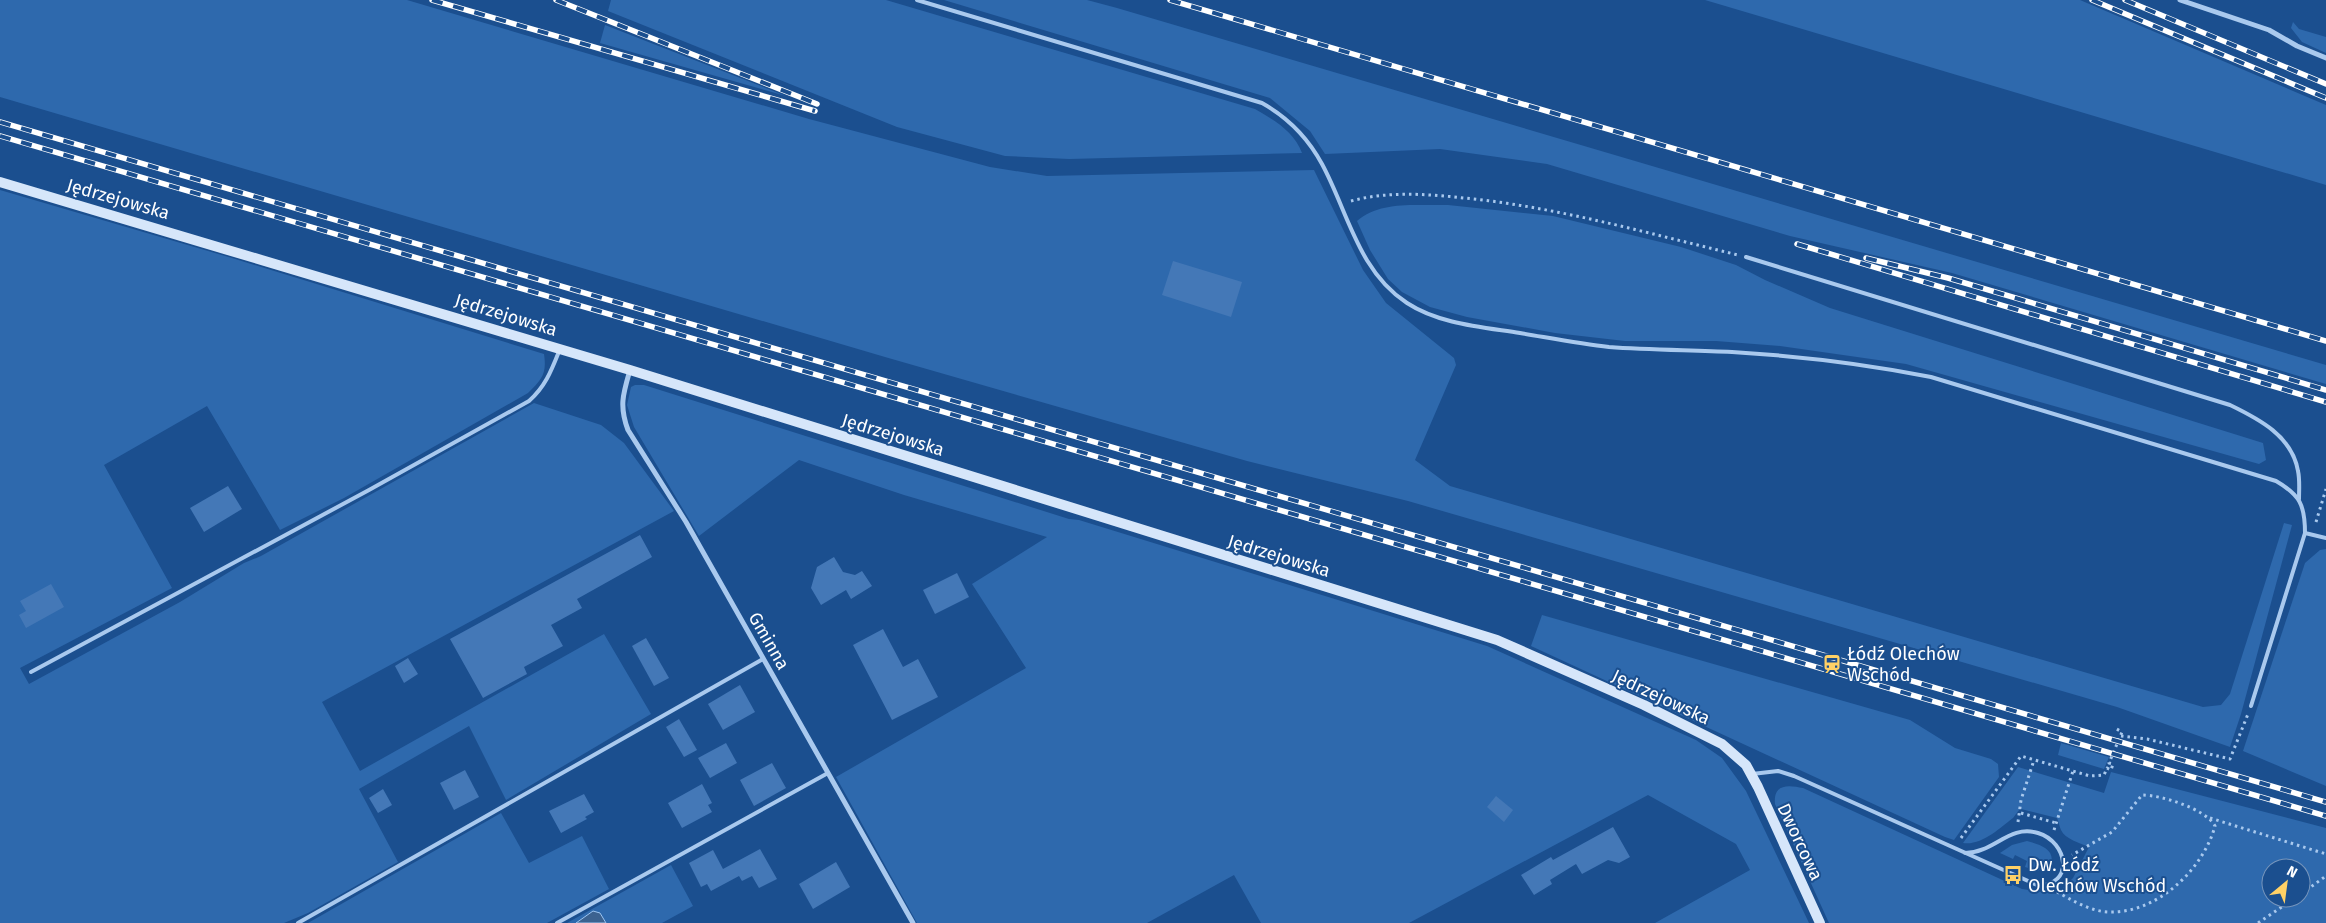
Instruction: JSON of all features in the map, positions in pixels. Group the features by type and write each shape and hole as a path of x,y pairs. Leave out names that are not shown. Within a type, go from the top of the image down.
{"street":[{"path":"2180,0 2269,30 2297,46 2326,58"},
{"name":"Jędrzejowska","path":"0,182 630,370 1497,640 1644,705 1713,739 1739,757 1751,774"},
{"name":"Gminna","path":"630,370 621,403 622,415 628,430 686,522 912,923"},
{"name":"Dworcowa","path":"1751,774 1820,923"}],"lane":[{"path":"917,0 1262,103 1280,113 1296,128 1321,162 1364,256 1378,277 1407,303 1431,316 1609,347 1735,352 1884,368 1931,377 2262,475 2290,489 2299,499"},
{"path":"1746,257 2230,405 2262,421 2279,435 2293,454 2298,471 2299,499 2305,519 2305,533 2251,706"},
{"path":"32,672 529,401 540,392 560,349"},
{"path":"2305,533 2326,538"},
{"path":"298,923 764,659"},
{"path":"1751,774 1778,771 1794,776 2028,882 2044,886 2051,884 2059,877 2063,860 2060,850 2052,839 2037,832 2026,831 2008,836 1983,851 1965,853"},
{"path":"557,923 828,774"}],"path":[{"path":"1340,205 1353,200 1417,193 1496,201 1559,212 1746,257"},
{"path":"2313,535 2326,489"},
{"path":"2121,736 2147,739 2230,759 2251,706"},
{"path":"1953,849 2021,756 2090,776 2104,775 2107,768 2111,770 2113,764 2109,763 2122,732 2115,728"},
{"path":"2034,760 2022,800 2021,813 2056,823 2073,771"},
{"path":"2063,860 2112,832 2142,795 2155,795 2210,818 2326,854"},
{"path":"2044,886 2080,903 2109,912 2132,909 2162,898 2184,879 2211,840 2215,826 2210,818"},
{"path":"2311,887 2326,876"},
{"path":"2258,923 2280,908"}],"shaded area":[{"path":"0,0 407,0 809,119 990,167 1047,176 1314,170 1363,270 1386,303 1454,358 1456,365 1415,460 1450,486 2203,707 2221,705 2230,694 2284,523 2292,525 2241,714 2230,747 2117,707 1408,501 1247,461 885,357 0,97"},
{"path":"611,0 886,0 1255,109 1289,132 1302,153 1069,159 1005,156 897,127 608,11"},
{"path":"944,0 1087,0 1117,8 2326,365 2326,384 1952,273 1790,236 1547,164 1440,149 1325,154 1310,131 1270,98"},
{"path":"1705,0 2080,0 2326,105 2326,185"},
{"path":"2293,22 2299,29 2326,37 2326,53 2302,42 2291,28"},
{"path":"605,25 786,96 600,43"},
{"path":"0,190 232,258 544,354 545,361 542,376 528,393 344,498 280,530 207,406 104,465 172,588 20,668 29,684 180,602 244,563 261,556 534,403 601,425 624,443 674,511 322,702 360,771 604,634 651,714 506,800 469,726 359,789 398,862 308,913 284,923 0,923"},
{"path":"1448,205 1553,216 1681,247 1736,265 1765,280 1830,308 2263,443 2266,460 2259,464 1906,364 1780,346 1716,341 1625,341 1555,333 1467,317 1430,307 1402,292 1388,279 1370,250 1357,221 1367,214 1388,207"},
{"path":"644,385 1069,519 1079,520 1487,646 1696,740 1722,758 1746,791 1809,923 1655,923 1750,870 1736,844 1648,795 1409,923 1261,923 1234,875 1147,923 917,923 836,777 1026,668 972,584 1047,537 904,495 799,460 699,536 634,427 627,405 631,387"},
{"path":"2326,549 2326,786 2243,751 2305,563 2320,550"},
{"path":"1542,615 1910,720 1955,748 1991,759 1998,764 1999,777 1954,840 1945,837 1531,646"},
{"path":"2061,743 2109,757 2104,769 2058,755"},
{"path":"2018,767 2104,793 2111,772 2326,828 2326,923 1829,923 1775,804 1775,797 1779,789 1783,787 1803,788 2022,889 2057,894 2073,878 2089,847 2066,836 2061,830 2057,818 2021,809 2013,818 1990,835 1977,842 1963,843"},
{"path":"501,813 529,863 582,836 609,889 547,923 308,923"},
{"path":"2027,841 2038,844 2050,852 2052,861 2050,867 2046,864 2038,871 2025,867 2027,861 2015,855 2013,859 2000,853 2012,845"},
{"path":"671,865 693,906 662,923 606,923 594,911 576,923 567,923"},
{"path":"593,911 600,913 606,923 576,923"}],"building":[{"path":"1173,261 1242,282 1231,317 1162,295"},
{"path":"228,486 242,509 204,532 190,508"},
{"path":"640,535 652,557 577,599 582,608 551,625 563,646 524,667 527,674 483,698 450,639"},
{"path":"834,557 843,572 855,575 862,571 872,586 851,599 846,590 821,605 811,588 817,567"},
{"path":"957,573 969,597 935,614 923,590"},
{"path":"51,584 64,607 26,628 19,615 26,611 20,601"},
{"path":"883,629 903,667 918,659 938,697 892,720 853,645"},
{"path":"646,638 669,678 654,686 632,646"},
{"path":"408,658 418,674 404,683 395,666"},
{"path":"740,685 755,712 723,730 708,704"},
{"path":"679,719 697,750 684,757 666,727"},
{"path":"726,743 737,763 710,778 698,758"},
{"path":"772,763 786,788 754,806 740,780"},
{"path":"465,770 479,797 454,810 440,783"},
{"path":"702,784 712,803 708,805 712,812 682,828 668,803"},
{"path":"383,789 392,805 378,813 369,798"},
{"path":"584,794 594,812 585,817 587,819 561,833 549,811"},
{"path":"1496,796 1513,810 1504,822 1487,807"},
{"path":"1613,827 1630,857 1619,863 1608,860 1582,874 1576,864 1550,880 1552,884 1534,895 1521,875 1551,857 1553,860"},
{"path":"760,849 777,879 759,888 752,876 742,881 739,876 711,891 707,884 701,887 689,863 713,850 723,869"},
{"path":"836,862 850,887 813,909 799,884"}],"railway":[{"path":"432,0 815,111"},
{"path":"556,0 817,104"},
{"path":"1170,0 2326,341"},
{"path":"2092,0 2326,98"},
{"path":"2125,0 2326,84"},
{"path":"0,122 2326,802"},
{"path":"0,136 2326,816"},
{"path":"1797,244 2326,402"},
{"path":"1866,258 1948,278 2326,390"}],"place":[{"name":"Łódź Olechów Wschód","path":"1832,664"},
{"name":"Dw. Łódź Olechów Wschód","path":"2013,875"}]}
